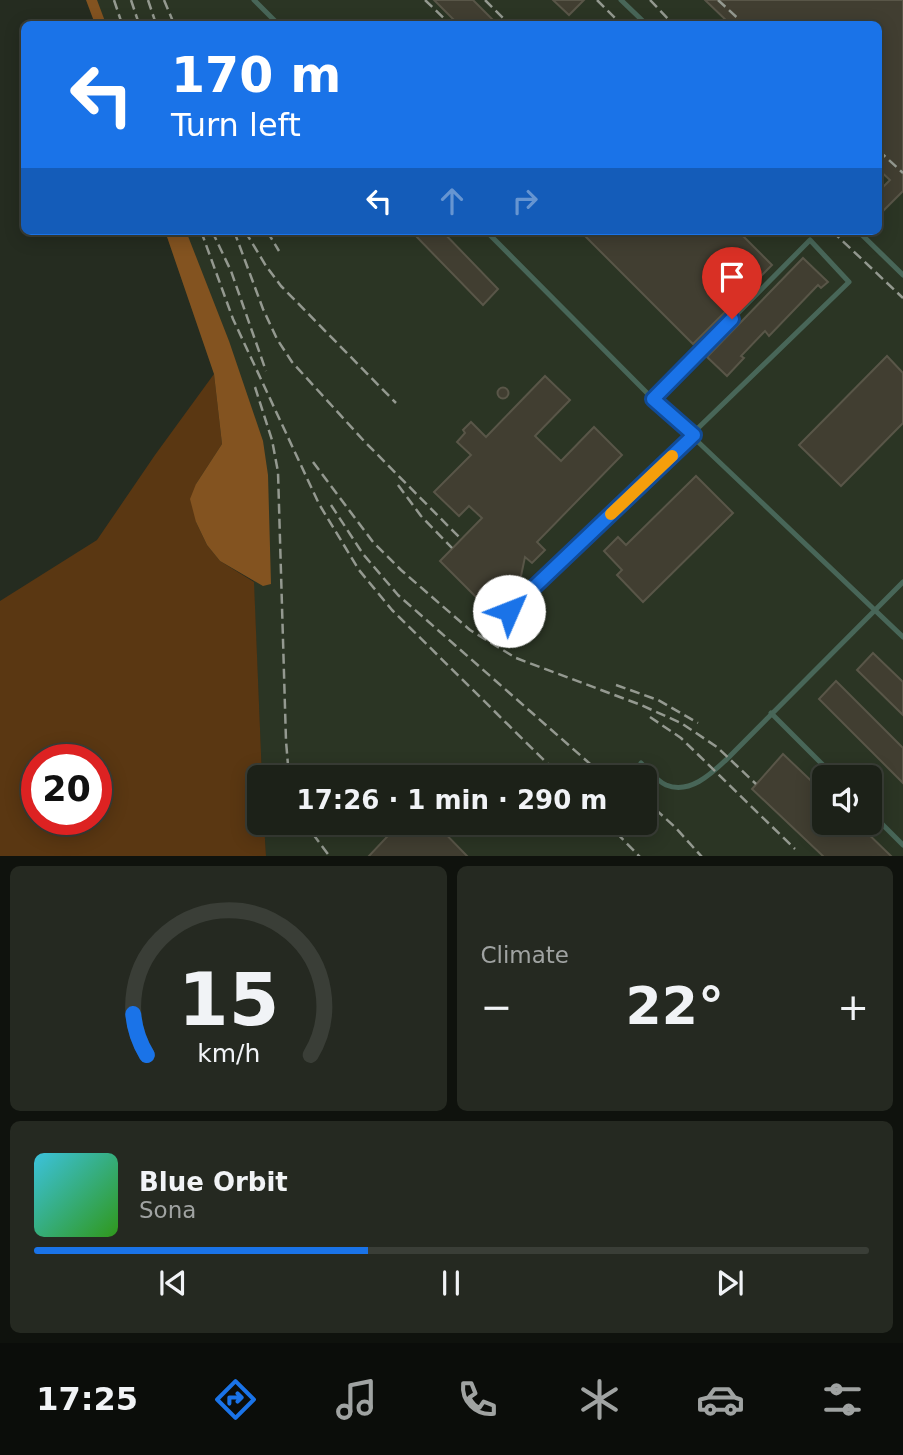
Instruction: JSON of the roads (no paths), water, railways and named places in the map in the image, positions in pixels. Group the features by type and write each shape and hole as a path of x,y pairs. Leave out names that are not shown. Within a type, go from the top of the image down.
{"lane":[{"path":"254,0 275,21"},
{"path":"621,0 643,21"},
{"path":"490,235 653,399 694,435 903,637"},
{"path":"862,235 903,275"},
{"path":"509,611 694,435 849,282 810,240 653,399"},
{"path":"641,763 666,785 682,787 696,783 729,757 903,582"},
{"path":"771,713 823,765"},
{"path":"882,824 903,845"}],"railway":[{"path":"114,0 121,21"},
{"path":"131,0 138,21"},
{"path":"148,0 155,21"},
{"path":"164,0 173,21"},
{"path":"425,0 447,21"},
{"path":"485,0 506,21"},
{"path":"597,0 618,21"},
{"path":"650,0 670,21"},
{"path":"718,0 741,21"},
{"path":"882,154 903,173"},
{"path":"202,235 233,319 319,504 359,570 392,610 549,765"},
{"path":"214,235 231,271 266,371"},
{"path":"235,235 263,309 277,339 292,362 364,441 461,539"},
{"path":"247,235 281,286 396,403"},
{"path":"269,235 279,251"},
{"path":"836,235 903,298"},
{"path":"255,387 272,440 278,472 288,765"},
{"path":"313,462 373,542 470,630 516,658 681,723 717,747 756,784"},
{"path":"398,485 421,516 452,548"},
{"path":"331,505 363,554 398,595 591,765"},
{"path":"616,685 658,700 698,723"},
{"path":"650,717 681,738 795,849"},
{"path":"657,811 701,856"},
{"path":"314,835 329,856"},
{"path":"619,835 639,856"}]}
